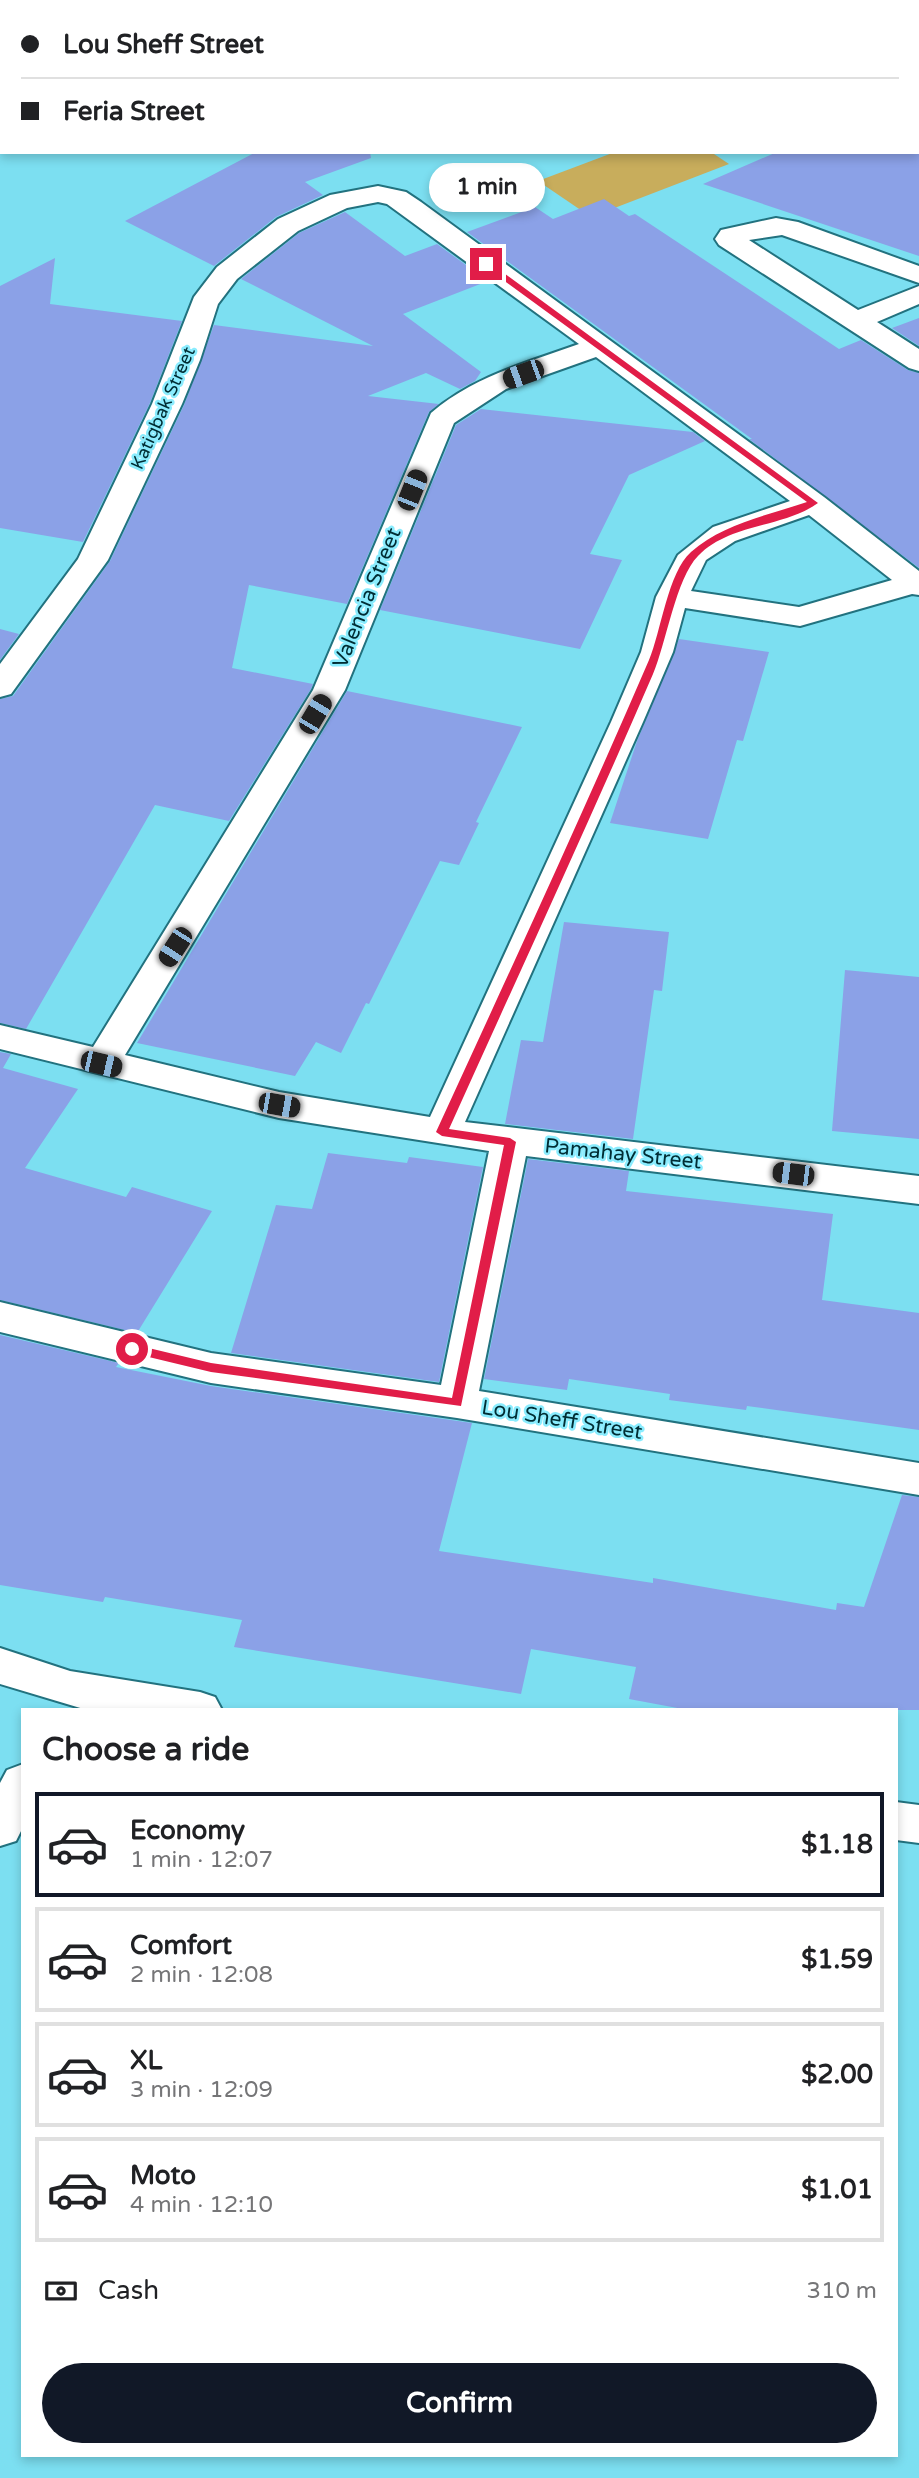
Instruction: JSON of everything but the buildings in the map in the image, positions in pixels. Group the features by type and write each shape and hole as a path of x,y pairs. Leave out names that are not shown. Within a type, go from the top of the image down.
{"street":[{"name":"Katigbak Street","path":"0,687 93,559 177,382 204,303 227,272 288,225 340,201 378,194 396,198 599,347"},
{"path":"919,275 788,228 776,226 731,236 730,241 919,362"},
{"path":"857,321 919,294"},
{"path":"599,347 813,503 917,584"},
{"name":"Valencia Street","path":"101,1064 175,947 329,690 442,419 460,400 480,390 599,347"},
{"path":"442,1132 657,652 672,597 693,555 724,534 813,503"},
{"path":"672,597 800,617 917,584"},
{"name":"Pamahay Street","path":"0,1037 101,1064 279,1105 442,1132 919,1189"},
{"path":"457,1403 510,1142"},
{"name":"Lou Sheff Street","path":"0,1317 211,1367 457,1403 919,1479"},
{"path":"0,1667 65,1700 173,1708"},
{"path":"0,1827 21,1787"},
{"path":"898,1821 919,1824"}],"shaded area":[{"path":"610,154 714,154 729,164 591,217 538,181"}],"route":[{"path":"132,1349 211,1367 457,1403 510,1142 442,1132 627,722 657,652 672,597 693,555 724,534 813,503 486,264"}]}
